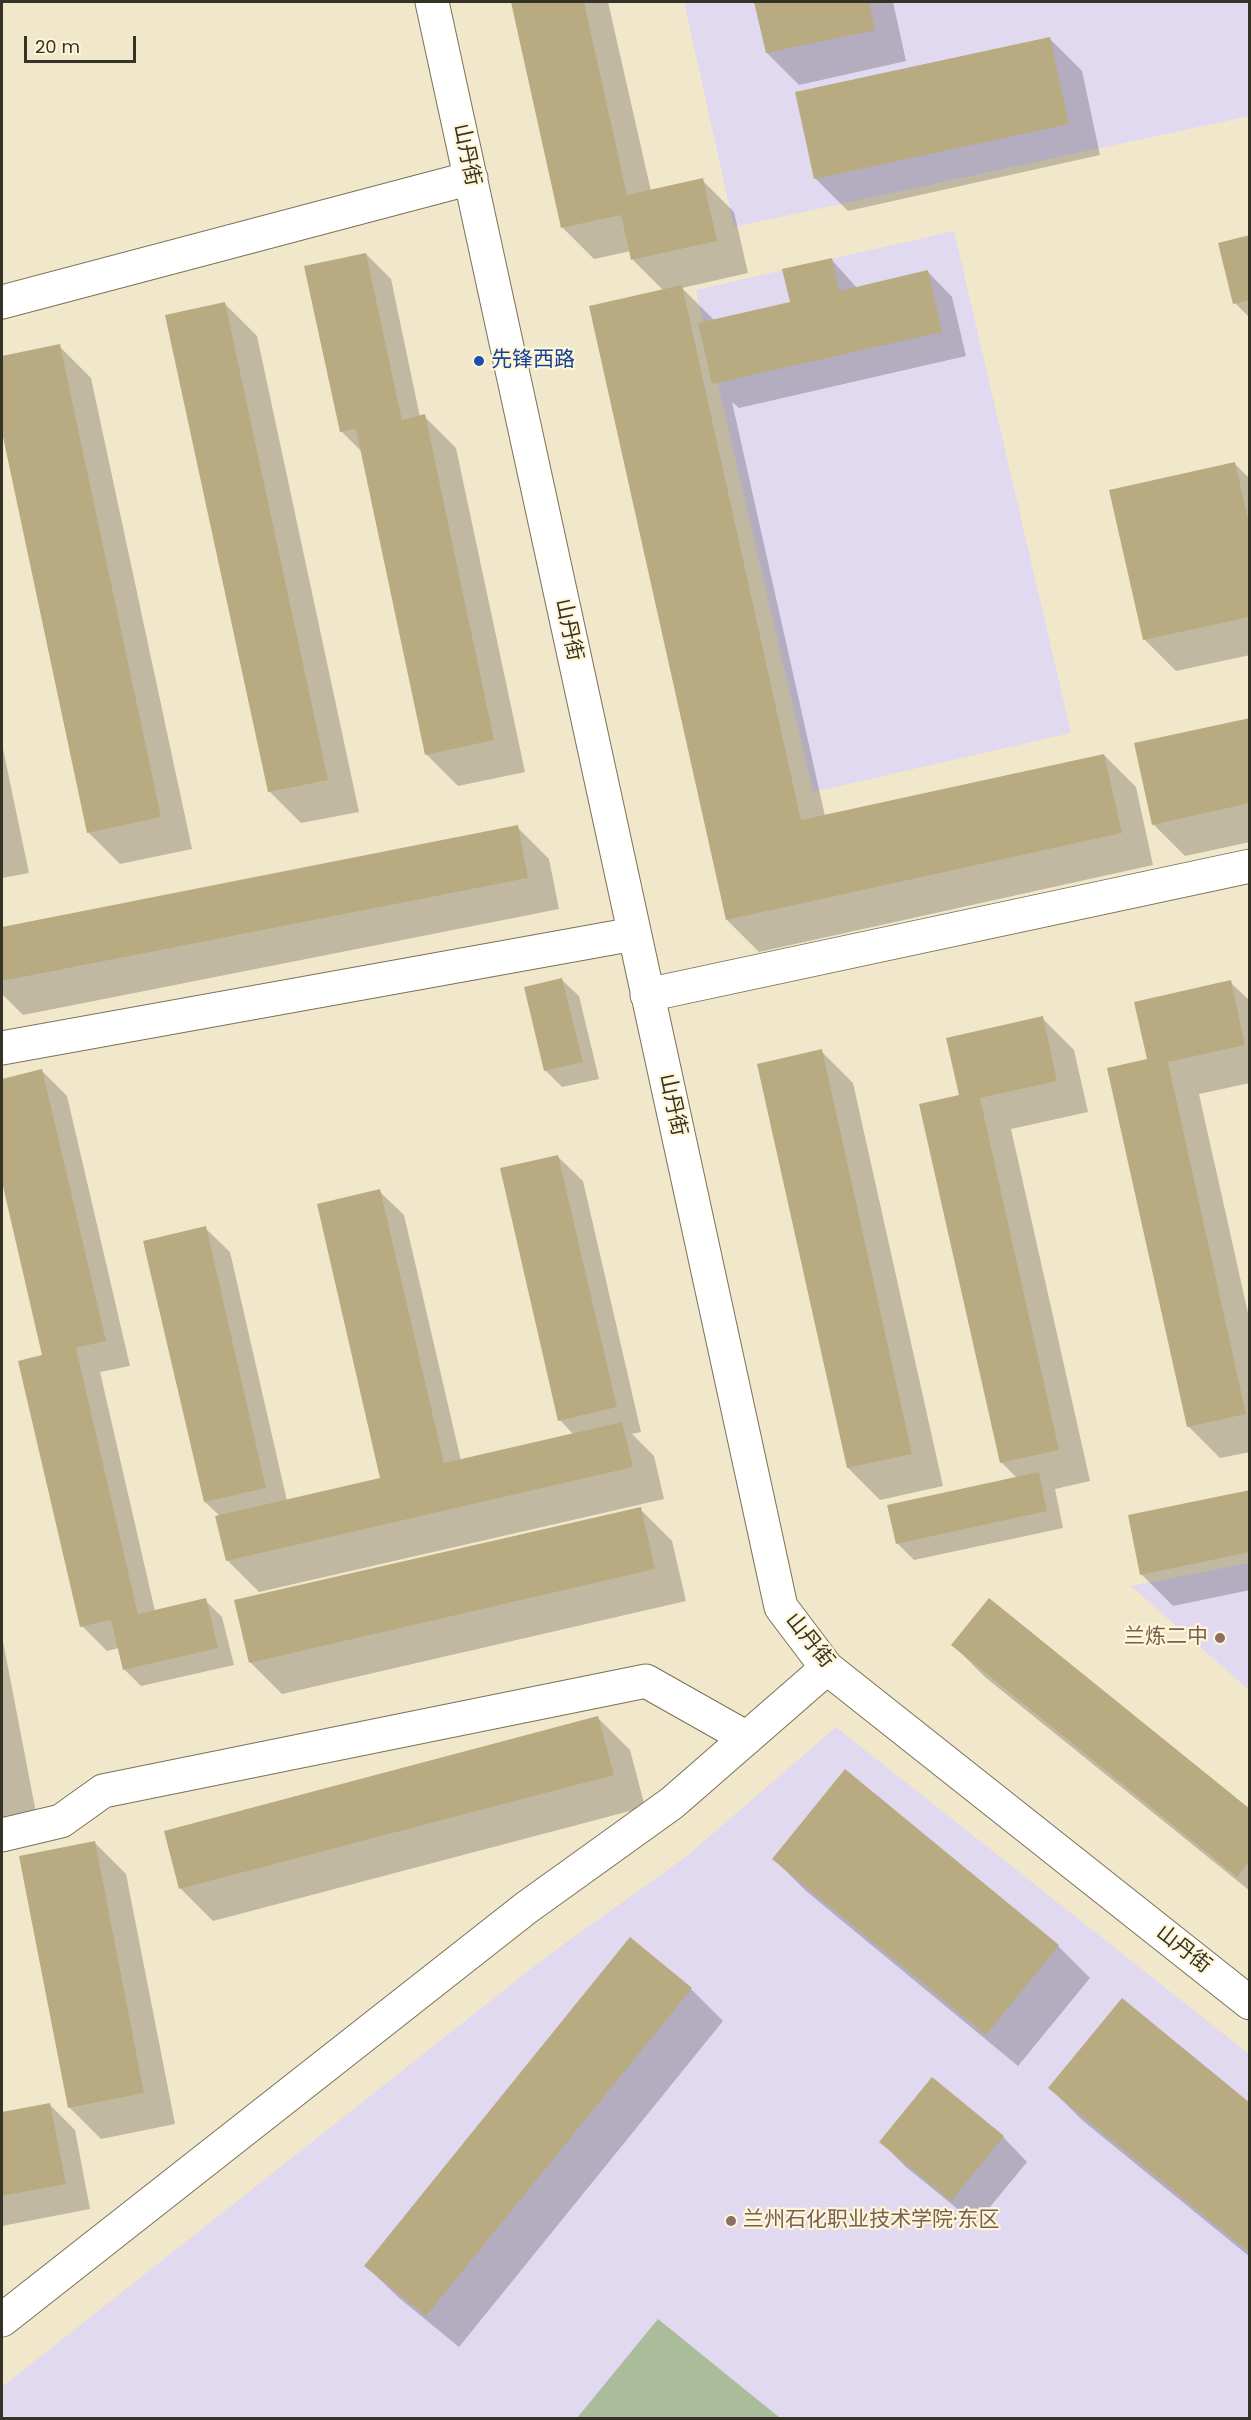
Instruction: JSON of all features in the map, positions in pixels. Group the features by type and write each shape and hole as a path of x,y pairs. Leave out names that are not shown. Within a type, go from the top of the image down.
{"street":[{"name":"山丹街","path":"432,2 781,1607 827,1668 1250,2002"},
{"path":"2,302 471,178"},
{"path":"648,994 1250,866"},
{"path":"2,1048 634,934"},
{"path":"2,2320 526,1908 672,1803 827,1668"},
{"path":"2,1835 61,1821 102,1791 646,1681 747,1738"}],"shaded area":[{"path":"684,2 1249,2 1249,116 734,227"},
{"path":"954,231 1071,733 813,792 696,290"},
{"name":"兰炼二中","path":"1250,1563 1249,1690 1131,1586"},
{"name":"兰州石化职业技术学院·东区","path":"836,1727 1249,2054 1249,2418 2,2418 2,2387 546,1957 687,1856"}],"green space":[{"path":"658,2319 780,2418 577,2418"}],"building":[{"path":"511,2 584,2 627,195 703,178 717,241 631,260 621,215 561,228"},
{"path":"754,2 869,2 875,30 766,53"},
{"path":"1050,37 1069,124 814,179 795,92"},
{"path":"1250,235 1250,300 1233,304 1218,243"},
{"path":"366,253 402,420 425,414 494,740 425,755 356,429 340,432 304,266"},
{"path":"832,258 839,291 928,270 942,332 712,384 698,323 790,302 782,269"},
{"path":"682,285 801,820 1104,754 1122,833 726,920 589,306"},
{"path":"225,302 328,780 268,792 165,315"},
{"path":"60,344 161,817 87,833 2,432 2,356"},
{"path":"1235,462 1250,527 1250,617 1143,640 1109,490"},
{"path":"1250,718 1250,803 1152,825 1134,743"},
{"path":"518,825 528,878 2,981 2,927"},
{"path":"562,978 583,1062 544,1071 524,987"},
{"path":"1231,980 1245,1045 1168,1062 1246,1414 1187,1427 1107,1068 1147,1059 1134,1002"},
{"path":"1043,1016 1057,1081 980,1098 1059,1450 1000,1463 919,1104 959,1095 946,1038"},
{"path":"822,1049 912,1454 847,1468 757,1064"},
{"path":"42,1069 106,1341 76,1348 138,1614 206,1598 218,1648 123,1670 111,1620 80,1627 18,1361 42,1355 2,1182 2,1079"},
{"path":"558,1155 617,1407 558,1421 500,1168"},
{"path":"380,1189 444,1463 622,1422 633,1467 226,1561 215,1516 380,1478 317,1204"},
{"path":"206,1226 266,1488 204,1502 143,1241"},
{"path":"1039,1472 1047,1511 896,1544 887,1505"},
{"path":"1250,1490 1250,1552 1140,1575 1128,1515"},
{"path":"641,1507 655,1569 249,1663 234,1600"},
{"path":"989,1598 1250,1809 1250,1861 1237,1877 951,1645"},
{"path":"598,1716 614,1775 179,1889 164,1831"},
{"path":"845,1769 1059,1945 986,2035 772,1859"},
{"path":"95,1841 144,2093 68,2108 19,1856"},
{"path":"630,1937 692,1988 426,2316 364,2266"},
{"path":"1122,1998 1250,2103 1250,2253 1048,2088"},
{"path":"932,2077 1004,2136 951,2201 879,2142"},
{"path":"50,2103 66,2184 2,2196 2,2112"}],"place":[{"name":"先锋西路","path":"479,361"},
{"name":"兰炼二中","path":"1220,1638"},
{"name":"兰州石化职业技术学院·东区","path":"731,2221"}]}
